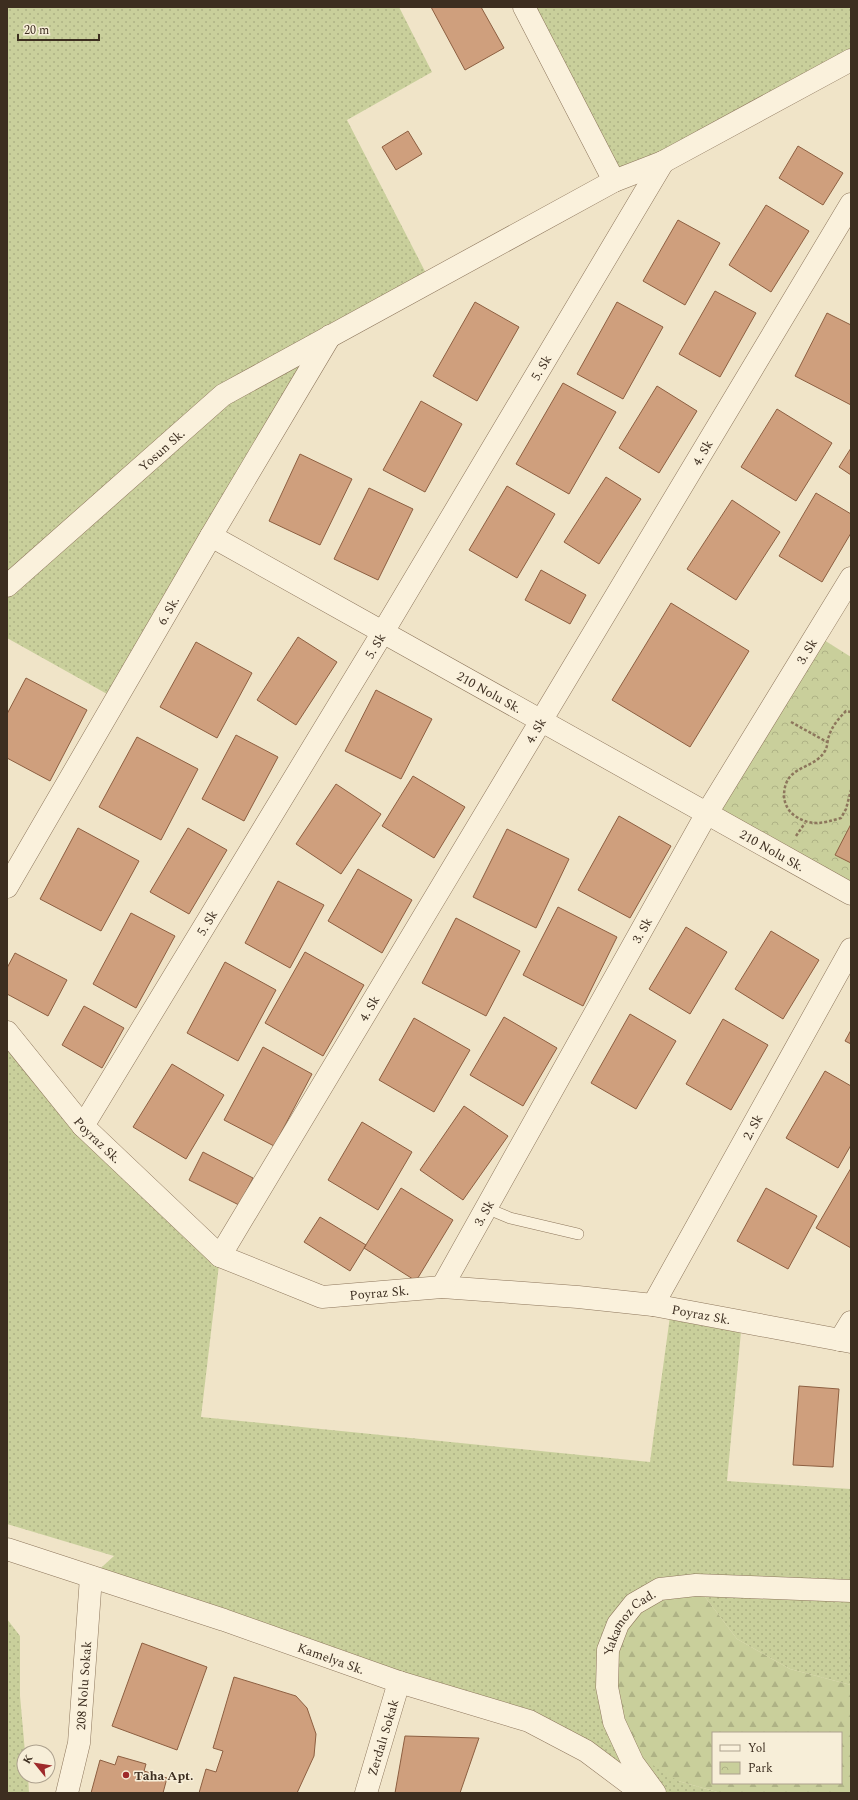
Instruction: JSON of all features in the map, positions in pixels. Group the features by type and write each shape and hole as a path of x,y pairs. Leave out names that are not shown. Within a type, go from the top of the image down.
{"street":[{"path":"524,7 614,181"},
{"name":"Yosun Sk.","path":"7,586 223,395 614,181 663,162 851,60"},
{"name":"5. Sk","path":"82,1126 383,632 663,162"},
{"name":"4. Sk","path":"220,1256 851,204"},
{"name":"6. Sk.","path":"7,887 211,536 331,335"},
{"name":"210 Nolu Sk.","path":"211,536 851,894"},
{"name":"3. Sk","path":"442,1287 707,813 851,578"},
{"name":"2. Sk","path":"653,1305 851,949"},
{"name":"Poyraz Sk.","path":"7,1032 82,1126 220,1256 322,1297 442,1287 653,1305 845,1341"},
{"path":"845,1341 851,1322"},
{"name":"Kamelya Sk.","path":"7,1549 224,1620 399,1682 529,1720 586,1751 642,1793"},
{"name":"208 Nolu Sokak","path":"67,1793 79,1743 91,1576"},
{"name":"Yakamoz Cad.","path":"655,1793 634,1763 614,1722 607,1687 608,1650 618,1624 634,1604 660,1589 696,1584 851,1591"},
{"name":"Zerdalı Sokak","path":"366,1793 399,1682"}],"lane":[{"path":"486,1208 510,1218 578,1234"}],"path":[{"path":"770,710 827,742"},
{"path":"851,712 846,711 838,719 829,735 825,751 814,761 794,772 785,785 784,802 792,814 805,823 824,823 841,818 846,809 851,790"}],"green space":[{"path":"7,7 399,7 432,72 347,120 430,281 331,335 116,699 7,638"},
{"path":"524,7 851,7 851,60 614,181"},
{"path":"816,635 851,657 851,894 707,813"},
{"path":"7,1032 220,1256 201,1417 650,1462 671,1309 742,1321 727,1481 851,1489 851,1685 790,1669 737,1639 696,1585 678,1781 721,1793 642,1793 586,1751 91,1577 114,1556 7,1524"},
{"path":"696,1585 737,1639 790,1669 851,1685 851,1793 721,1793 678,1781 626,1748 614,1722 618,1624 634,1604"},
{"path":"7,1619 20,1636 20,1696 24,1744 16,1744 16,1784 28,1784 29,1793 7,1793"}],"building":[{"path":"431,7 481,7 504,48 465,70"},
{"path":"408,131 422,154 396,170 382,147"},
{"path":"798,146 843,173 823,205 779,178"},
{"path":"766,205 809,231 771,292 729,265"},
{"path":"678,220 720,243 685,305 643,281"},
{"path":"715,291 756,313 720,377 679,354"},
{"path":"475,302 519,327 477,401 433,376"},
{"path":"617,302 663,327 623,399 577,374"},
{"path":"827,313 851,325 851,405 795,376"},
{"path":"563,383 616,412 569,494 516,464"},
{"path":"657,386 697,411 659,473 619,448"},
{"path":"421,401 462,424 425,492 383,470"},
{"path":"777,409 832,443 796,501 741,467"},
{"path":"851,448 851,475 839,467"},
{"path":"300,454 352,479 320,545 269,521"},
{"path":"606,477 641,499 599,564 564,542"},
{"path":"507,486 555,514 517,578 469,550"},
{"path":"369,488 413,509 378,580 334,559"},
{"path":"816,493 851,514 851,533 822,582 779,556"},
{"path":"732,500 780,532 736,600 687,569"},
{"path":"541,570 586,595 570,624 525,600"},
{"path":"671,603 749,651 690,747 612,700"},
{"path":"298,637 337,662 296,725 257,700"},
{"path":"196,642 252,673 217,738 160,707"},
{"path":"26,678 87,710 50,781 7,758 7,714"},
{"path":"376,690 432,719 401,779 345,751"},
{"path":"236,735 278,757 244,821 202,799"},
{"path":"137,737 198,769 161,840 99,807"},
{"path":"413,776 465,807 434,858 382,826"},
{"path":"336,784 381,814 341,874 296,844"},
{"path":"619,816 671,846 630,918 578,890"},
{"path":"851,824 851,863 835,855"},
{"path":"78,828 139,861 101,931 40,899"},
{"path":"188,828 227,850 189,914 150,892"},
{"path":"507,829 569,859 536,928 473,897"},
{"path":"358,869 412,900 382,953 328,921"},
{"path":"278,881 324,905 290,968 245,943"},
{"path":"558,907 617,937 583,1006 523,975"},
{"path":"131,913 175,936 136,1008 93,984"},
{"path":"456,918 520,951 486,1016 422,983"},
{"path":"686,927 727,952 690,1014 649,989"},
{"path":"771,931 819,960 783,1019 735,989"},
{"path":"305,952 364,985 323,1056 265,1023"},
{"path":"15,953 67,980 48,1016 7,994 7,968"},
{"path":"225,962 276,990 238,1061 187,1033"},
{"path":"84,1006 124,1028 102,1068 62,1045"},
{"path":"630,1014 676,1041 636,1109 591,1083"},
{"path":"504,1017 557,1048 523,1106 470,1075"},
{"path":"414,1018 470,1050 434,1112 379,1080"},
{"path":"723,1019 768,1045 731,1110 686,1084"},
{"path":"851,1030 851,1044 845,1041"},
{"path":"263,1047 312,1074 274,1146 224,1120"},
{"path":"172,1064 224,1095 186,1159 133,1127"},
{"path":"825,1071 851,1086 851,1145 838,1168 786,1138"},
{"path":"464,1106 508,1136 463,1200 420,1170"},
{"path":"362,1122 412,1152 378,1210 328,1180"},
{"path":"203,1152 253,1178 239,1205 189,1180"},
{"path":"851,1168 851,1248 816,1228"},
{"path":"401,1188 453,1220 416,1281 364,1248"},
{"path":"766,1188 817,1216 788,1269 737,1241"},
{"path":"320,1217 366,1245 350,1271 304,1242"},
{"path":"799,1386 839,1389 833,1467 793,1465"},
{"path":"142,1643 207,1667 177,1750 112,1726"},
{"path":"234,1677 296,1696 307,1708 316,1734 314,1756 297,1793 199,1793 206,1769 216,1772 223,1751 213,1748"},
{"path":"405,1736 479,1738 460,1793 395,1793"},
{"name":"Taha Apt.","path":"118,1756 146,1764 144,1771 167,1778 163,1793 91,1793 100,1760 115,1765"}],"place":[{"name":"Taha Apt.","path":"126,1775"}]}
